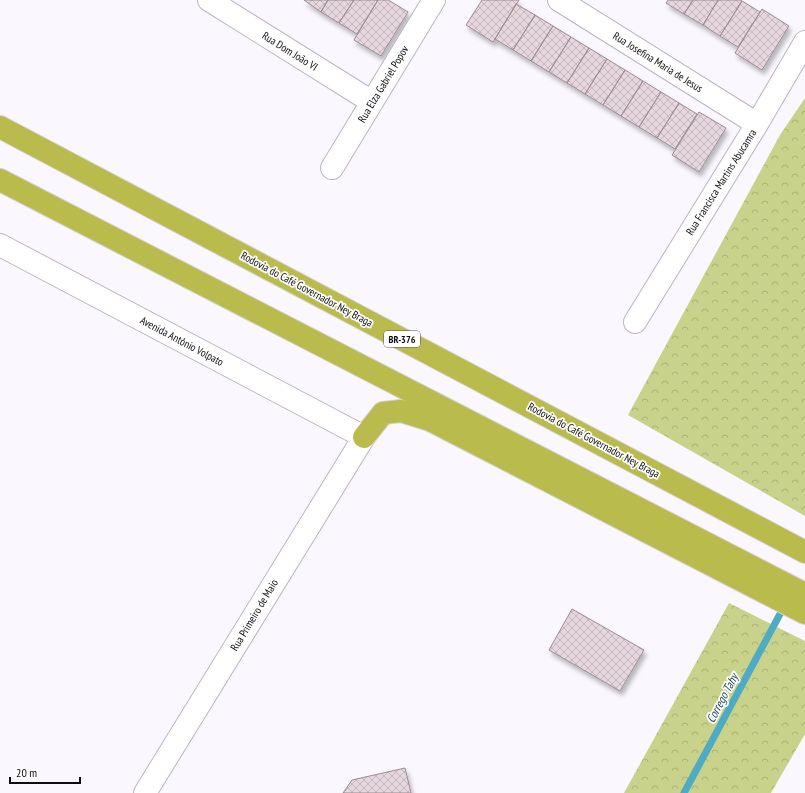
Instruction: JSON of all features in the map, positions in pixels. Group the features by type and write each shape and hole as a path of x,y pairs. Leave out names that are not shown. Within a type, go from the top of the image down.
{"highway":[{"name":"Rodovia do Café Governador Ney Braga","path":"0,127 805,552"},
{"path":"0,180 805,594"},
{"path":"364,437 383,413 401,411 430,420 805,613"}],"street":[{"name":"Rua Dom João VI","path":"209,0 372,102"},
{"name":"Rua Elza Gabriel Popov","path":"332,168 434,0"},
{"name":"Rua Josefina Maria de Jesus","path":"559,0 757,124"},
{"name":"Rua Francisca Martins Abucamra","path":"635,322 757,124 805,42"},
{"name":"Avenida Antônio Volpato","path":"0,245 364,437"},
{"name":"Rua Primeiro de Maio","path":"145,793 364,437"}],"green space":[{"path":"805,98 805,516 628,415 780,135"},
{"path":"729,603 805,641 805,734 771,793 624,793"}],"building":[{"path":"304,0 328,0 321,12"},
{"path":"328,0 354,0 339,23 321,12"},
{"path":"354,0 378,0 357,34 339,23"},
{"path":"378,0 388,0 408,12 381,56 354,40"},
{"path":"482,0 519,0 493,42 466,25"},
{"path":"668,0 693,0 684,14 666,3"},
{"path":"693,0 718,0 703,25 684,14"},
{"path":"718,0 742,1 720,36 703,25"},
{"path":"742,1 760,12 738,47 720,36"},
{"path":"516,4 535,15 513,50 495,39"},
{"path":"762,9 789,26 762,70 735,53"},
{"path":"535,15 553,26 531,61 513,50"},
{"path":"553,26 571,37 549,72 531,61"},
{"path":"571,37 589,48 567,83 549,72"},
{"path":"589,48 607,59 585,94 567,83"},
{"path":"607,59 625,70 603,105 585,94"},
{"path":"625,70 643,81 621,116 603,105"},
{"path":"643,81 661,92 639,127 621,116"},
{"path":"661,92 679,103 657,138 639,127"},
{"path":"679,103 697,114 675,149 657,138"},
{"path":"699,112 726,128 699,172 672,155"},
{"path":"572,609 644,650 620,691 549,650"},
{"path":"405,768 411,793 343,793 352,780"}],"waterway":[{"name":"Corrego Tahy","path":"684,793 780,614"}]}
